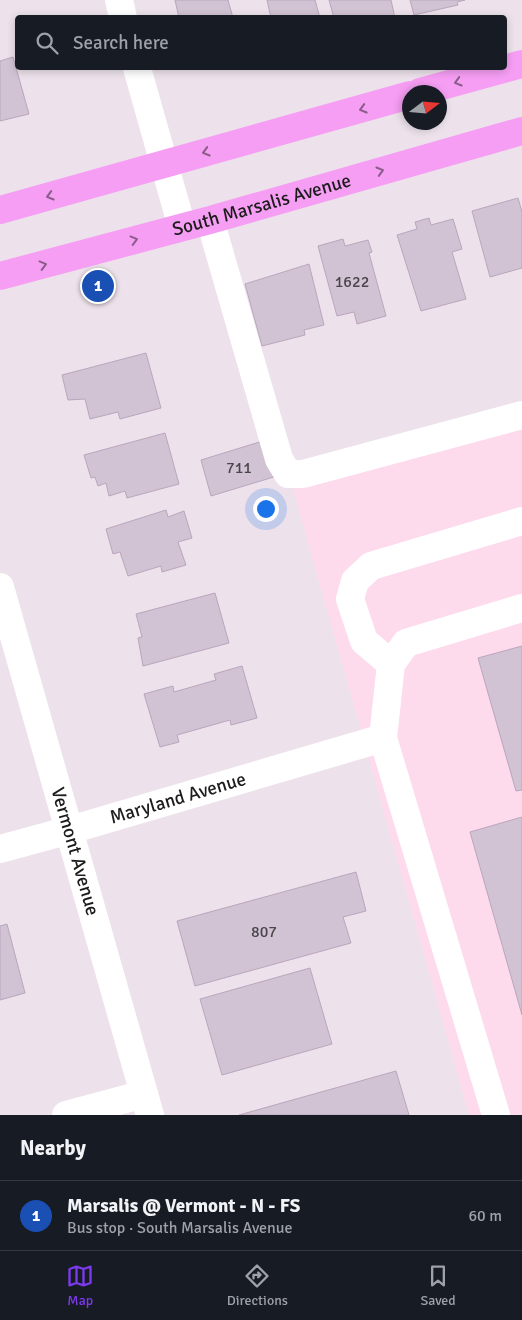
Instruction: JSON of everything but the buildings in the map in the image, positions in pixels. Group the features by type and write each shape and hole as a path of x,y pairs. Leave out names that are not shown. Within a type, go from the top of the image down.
{"main road":[{"path":"507,68 522,64"},
{"path":"446,85 500,70"},
{"path":"0,210 402,97"},
{"name":"South Marsalis Avenue","path":"0,276 210,220 522,131"}],"street":[{"path":"119,0 122,15"},
{"path":"138,70 182,227"},
{"path":"210,220 279,459 288,474 303,474 522,415"},
{"path":"391,664 364,641 350,599 355,580 371,566 522,521"},
{"name":"Vermont Avenue","path":"0,587 147,1104"},
{"path":"496,1115 383,738 391,664 406,643 522,608"},
{"name":"Maryland Avenue","path":"0,849 383,738"},
{"path":"66,1115 147,1104"}],"shaded area":[{"path":"522,424 522,1115 469,1115 293,489"}],"place":[{"name":"Marsalis @ Vermont - N - FS","path":"98,286"}]}
